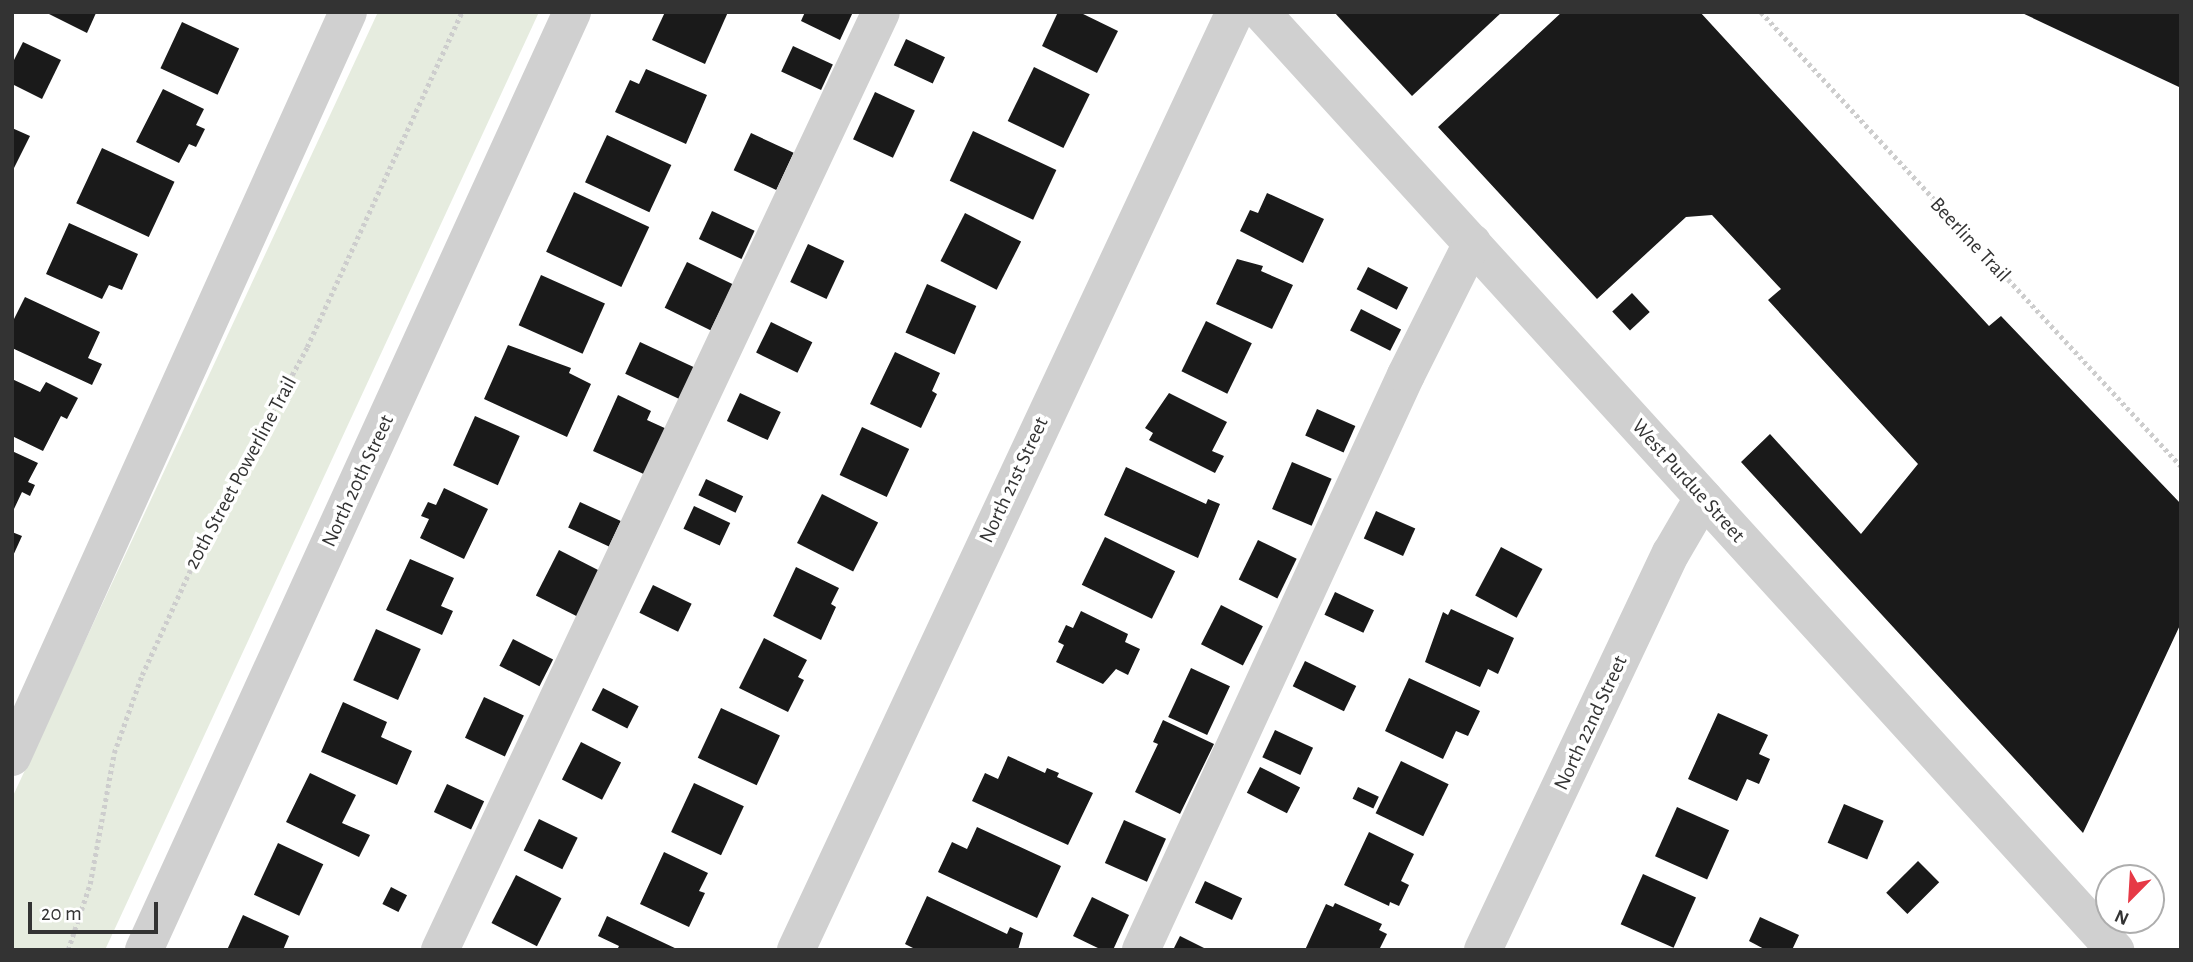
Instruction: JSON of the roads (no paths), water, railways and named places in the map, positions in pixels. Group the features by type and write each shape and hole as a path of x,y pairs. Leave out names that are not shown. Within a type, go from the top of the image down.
{"street":[{"path":"12,757 348,12"},
{"name":"North 20th Street","path":"144,950 572,12"},
{"path":"440,950 881,12"},
{"name":"North 21st Street","path":"796,950 1235,12"},
{"name":"West Purdue Street","path":"1261,12 2115,950"},
{"path":"1140,950 1406,375 1472,243"},
{"name":"North 22nd Street","path":"1483,950 1671,553 1703,498"}]}
